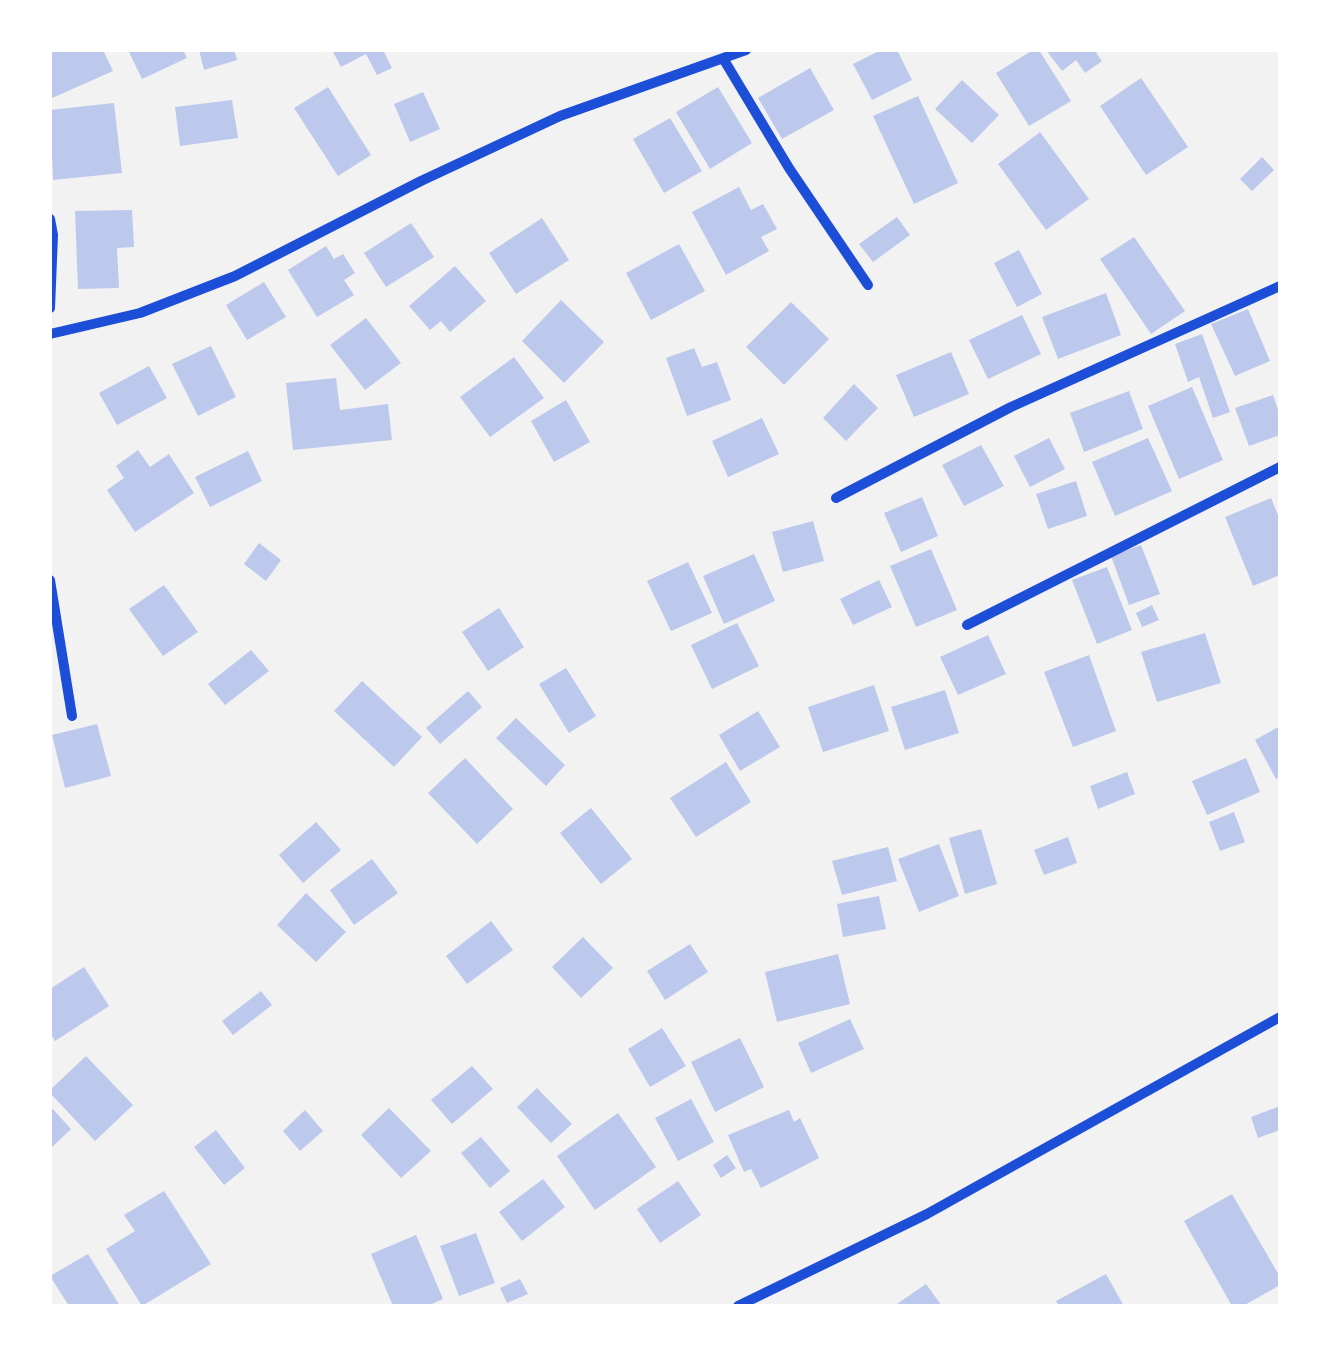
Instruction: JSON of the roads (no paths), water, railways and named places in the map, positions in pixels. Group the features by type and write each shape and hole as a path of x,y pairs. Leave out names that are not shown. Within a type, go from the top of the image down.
{"street":[{"path":"50,334 140,314 219,282 560,116 746,50"},
{"path":"724,60 789,168 868,285"},
{"path":"50,219 50,308"},
{"path":"836,498 1011,407 1280,286"},
{"path":"967,625 1280,467"},
{"path":"50,580 72,716"},
{"path":"738,1306 927,1214 1280,1018"}]}
